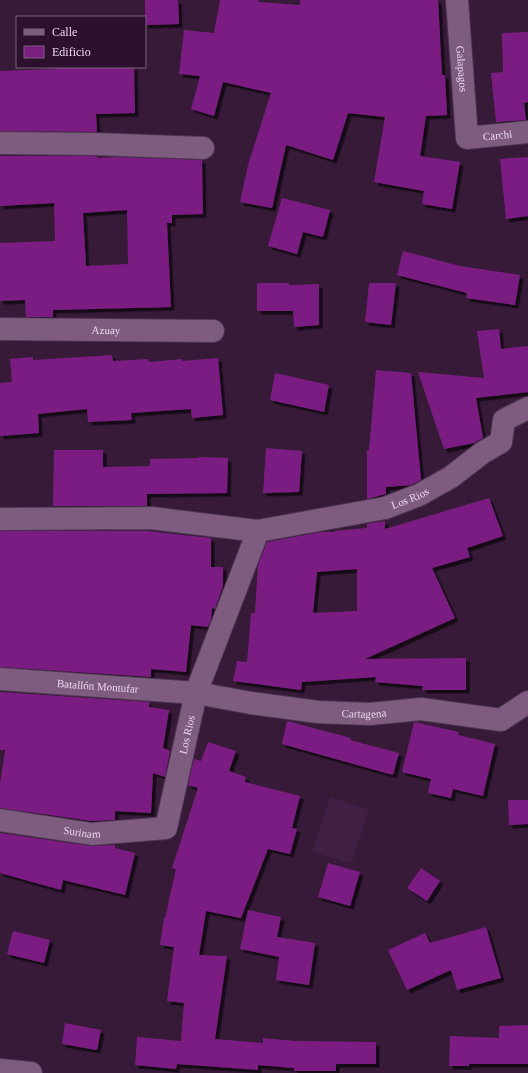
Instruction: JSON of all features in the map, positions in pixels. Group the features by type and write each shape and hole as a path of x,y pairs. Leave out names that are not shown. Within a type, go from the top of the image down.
{"street":[{"name":"Galapagos","path":"457,0 467,138"},
{"name":"Carchi","path":"467,138 528,132"},
{"path":"0,143 94,144 203,148"},
{"name":"Azuay","path":"0,329 213,332"},
{"name":"Los Rios","path":"0,519 151,518 258,531 385,508 419,495 451,477 482,453 501,442 504,420 528,408"},
{"name":"Los Rios","path":"166,828 196,694 258,531"},
{"name":"Batallón Montufar","path":"0,679 196,694"},
{"name":"Cartagena","path":"196,694 318,712 370,714 421,709 501,720 528,702"},
{"name":"Surinam","path":"0,820 92,834 166,828"},
{"path":"0,1070 32,1073"}],"shaded area":[{"path":"330,797 369,810 351,864 312,851"}],"building":[{"path":"145,0 178,0 179,24 146,25"},
{"path":"220,0 259,0 258,2 300,5 300,0 438,0 442,75 445,75 447,115 426,116 420,156 460,162 452,209 422,204 424,191 374,182 385,117 348,113 333,160 286,145 272,208 240,202 248,165 271,93 223,82 214,116 191,109 200,76 179,74 184,30 214,33"},
{"path":"528,32 528,102 524,103 526,120 496,122 491,73 503,72 502,33"},
{"path":"134,68 135,113 96,114 97,132 0,131 0,71"},
{"path":"0,156 94,156 98,158 116,157 202,160 203,214 172,215 172,223 167,223 171,307 53,310 53,317 26,317 25,300 0,301 0,243 55,241 54,203 0,206","holes":["127,210 128,264 86,266 83,213"]},
{"path":"528,157 528,216 506,219 500,159"},
{"path":"282,198 330,210 323,237 303,232 297,254 268,246"},
{"path":"403,251 460,266 520,275 515,305 466,298 467,293 397,275"},
{"path":"257,283 289,283 289,285 319,284 319,325 294,327 293,311 257,311"},
{"path":"369,283 396,283 391,325 365,322"},
{"path":"499,329 501,349 528,346 528,392 476,398 483,438 474,443 444,449 418,372 484,378 477,331"},
{"path":"112,355 113,361 148,359 149,362 218,358 223,415 192,418 191,409 131,413 132,420 88,422 87,409 38,414 39,433 0,436 0,383 12,382 10,359 33,357 33,360"},
{"path":"376,370 411,373 421,480 411,485 386,487 386,494 367,499 367,450 369,450"},
{"path":"275,373 329,385 324,412 270,400"},
{"path":"266,448 302,451 299,492 263,493"},
{"path":"54,450 103,450 103,467 150,466 150,459 199,457 228,458 227,493 147,494 147,506 53,506"},
{"path":"489,498 503,536 467,548 470,557 432,568 455,618 365,659 466,658 466,690 422,690 423,686 375,682 376,677 302,682 301,690 233,681 237,661 247,662 251,613 255,613 258,565 267,542 321,532 367,528 367,524 385,521 385,529","holes":["357,569 357,611 313,613 317,572"]},
{"path":"0,531 147,531 211,538 211,567 223,567 223,586 215,609 212,608 211,620 208,627 191,625 186,672 151,669 151,677 0,667"},
{"path":"0,692 149,702 149,707 169,710 163,748 170,751 165,777 153,773 151,813 115,811 115,820 92,821 0,808 0,784 5,750 0,750"},
{"path":"287,721 351,738 350,740 399,753 393,775 282,744"},
{"path":"414,722 459,732 458,735 495,744 483,796 453,789 451,798 428,793 431,779 402,772"},
{"path":"208,742 236,751 229,771 246,777 245,782 300,796 292,828 297,829 290,854 268,849 241,918 206,911 199,955 227,956 215,1039 263,1043 263,1038 295,1041 376,1042 376,1064 336,1064 336,1071 294,1071 294,1068 258,1065 258,1070 177,1064 176,1069 135,1065 137,1037 181,1041 184,1003 167,1001 174,947 160,945 164,918 176,869 172,868 198,788 188,785 194,759 201,761"},
{"path":"508,800 528,800 528,824 509,825"},
{"path":"0,833 90,846 115,845 115,848 135,853 125,895 63,880 61,890 0,873"},
{"path":"328,863 360,872 350,906 318,897"},
{"path":"421,868 440,881 427,901 407,888"},
{"path":"248,910 281,917 277,937 315,943 309,985 276,980 279,957 240,949"},
{"path":"486,927 501,978 457,990 451,970 407,990 388,950 425,933 430,943"},
{"path":"13,931 50,940 44,963 7,954"},
{"path":"65,1023 101,1030 97,1050 62,1044"},
{"path":"528,1025 528,1064 469,1064 469,1066 449,1066 450,1036 499,1038 499,1026"}]}
